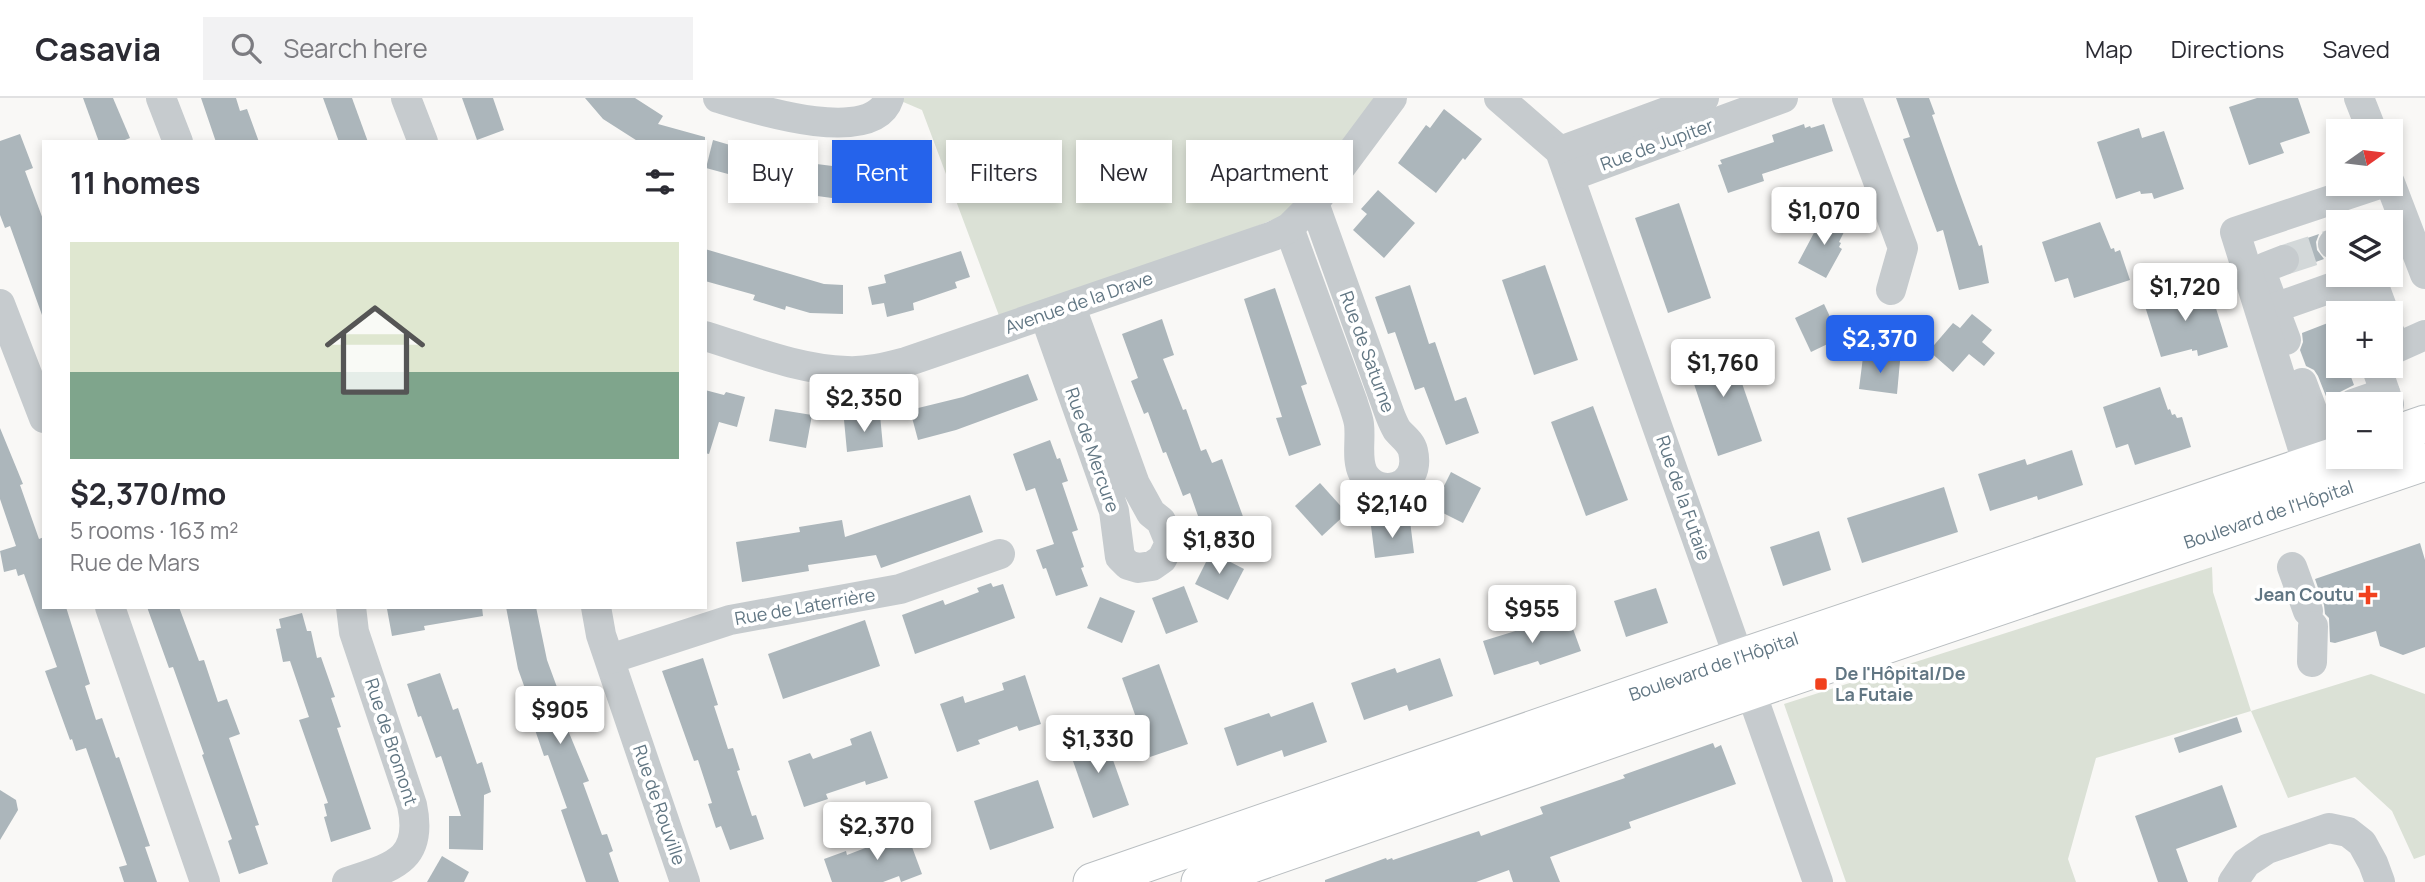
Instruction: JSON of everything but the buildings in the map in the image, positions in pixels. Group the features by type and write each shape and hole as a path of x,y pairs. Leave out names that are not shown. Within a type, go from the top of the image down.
{"main road":[{"name":"Boulevard de l'Hôpital","path":"1222,878 1744,674 2325,459"},
{"name":"Boulevard de l'Hôpital","path":"1092,882 1744,674 2425,462"}],"street":[{"path":"161,98 177,140"},
{"path":"406,98 421,140"},
{"path":"718,98 795,119 838,123 878,113 886,106 889,98"},
{"name":"Avenue de la Drave","path":"1353,150 1392,98"},
{"name":"Rue de la Futaie","path":"1499,98 1565,164 1818,882"},
{"name":"Rue de Jupiter","path":"1565,164 1704,98"},
{"name":"Rue de Jupiter","path":"1565,164 1783,98"},
{"path":"1847,98 1903,248 1891,290"},
{"path":"2359,98 2367,119"},
{"path":"2325,459 2235,232 2343,196"},
{"name":"Avenue de la Drave","path":"707,337 826,370 850,372 876,369 906,362 1273,236 1289,228 1314,203"},
{"name":"Rue de Saturne","path":"1289,228 1359,424 1363,473 1371,482 1382,487 1397,487 1408,482 1412,473 1415,460 1413,448 1397,429 1390,415 1314,203"},
{"path":"2403,248 2425,274"},
{"path":"2284,260 2266,267 2262,274 2274,308 2326,412"},
{"path":"2274,308 2357,294"},
{"path":"0,304 42,413"},
{"name":"Rue de Mercure","path":"1058,311 1142,499 1167,533 1170,543 1168,551 1152,566 1138,568 1128,565 1120,557 1114,511 1058,311"},
{"path":"2393,390 2425,335"},
{"path":"2325,459 2326,436"},
{"name":"Rue de Laterrière","path":"610,659 730,620 900,589 1000,554"},
{"path":"2292,567 2310,619 2312,662"},
{"path":"111,609 205,882"},
{"name":"Rue de Bromont","path":"348,882 394,864 404,856 416,832 412,805 354,632 351,609"},
{"name":"Rue de Rouville","path":"596,609 601,635 685,882"},
{"path":"2233,882 2246,863 2267,849 2329,828 2348,832 2362,842 2380,882"}],"shaded area":[{"path":"894,98 1392,98 1353,150 1353,140 1186,140 1186,203 1314,203 1004,329 957,203 1062,203 1062,140 946,140 946,174 922,110"},
{"path":"2212,567 2213,592 2251,711 2096,758 2068,859 2076,882 1846,882 1784,704"},
{"path":"2371,674 2425,694 2425,855 2414,859 2392,811 2355,777 2288,798 2251,711"}],"tunnel":[{"path":"2284,260 2326,246"}],"place":[{"name":"Jean Coutu","path":"2368,595"},
{"name":"De l'Hôpital/De La Futaie","path":"1821,684"}]}
